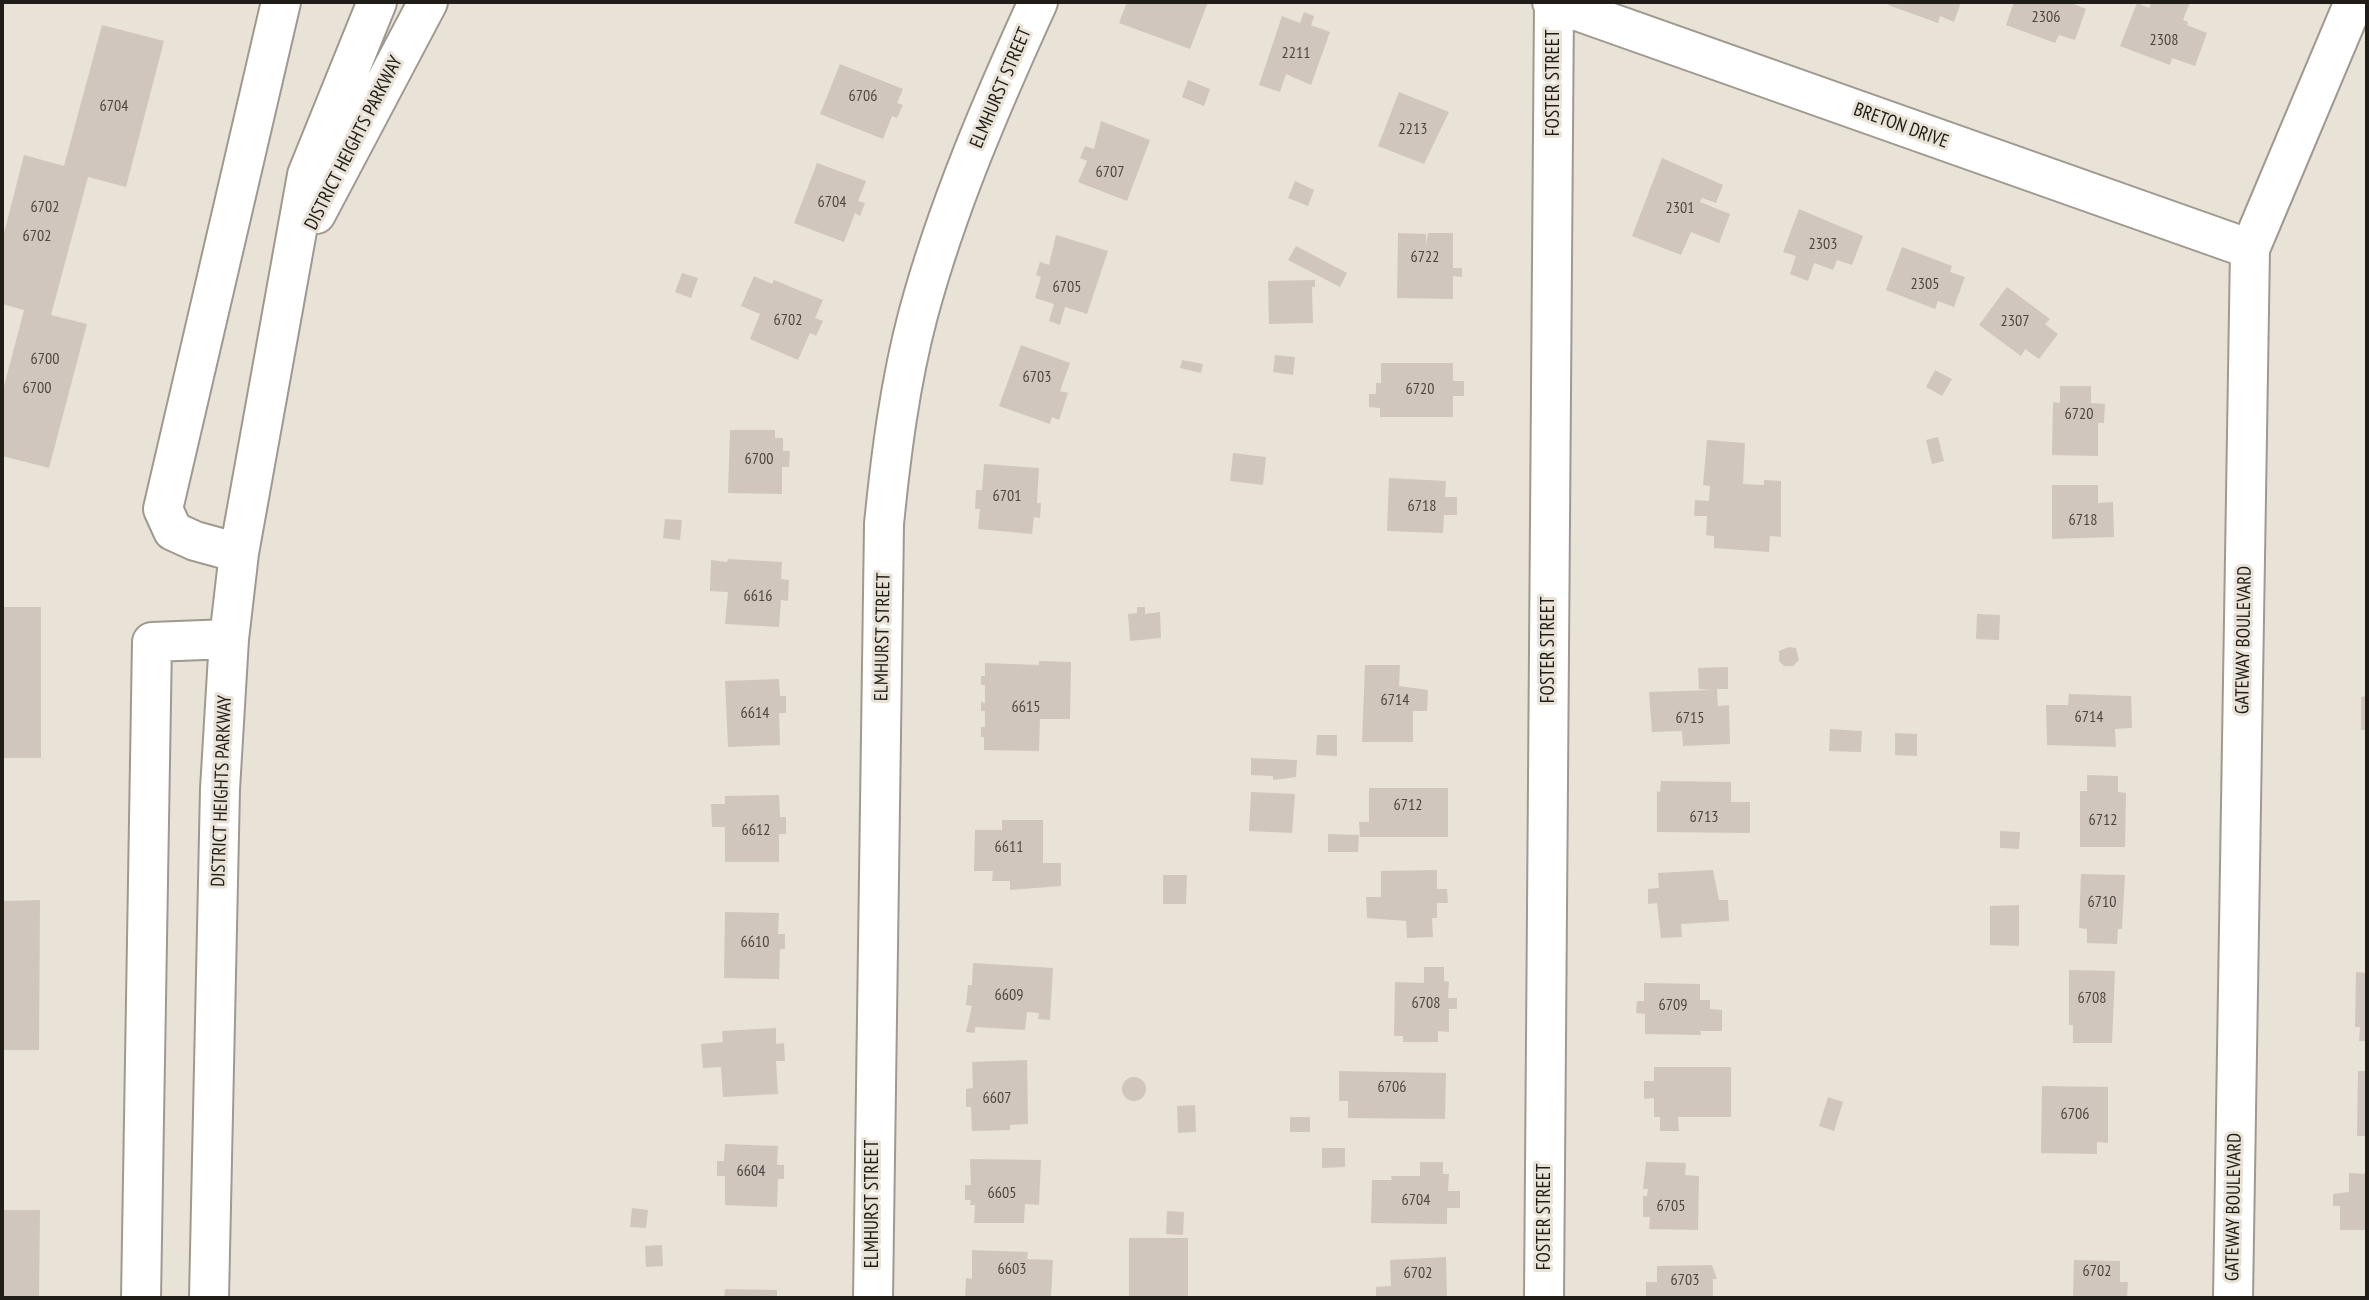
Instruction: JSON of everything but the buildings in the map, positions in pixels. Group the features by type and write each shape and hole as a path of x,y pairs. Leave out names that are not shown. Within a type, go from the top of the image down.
{"street":[{"path":"239,553 195,541 173,531 163,509 281,2"},
{"name":"DISTRICT HEIGHTS PARKWAY","path":"209,1298 220,789 229,639 239,553 307,175 377,2"},
{"name":"DISTRICT HEIGHTS PARKWAY","path":"286,288 318,209 428,2"},
{"name":"ELMHURST STREET","path":"873,1298 884,524 889,476 898,409 918,315 950,214 1038,2"},
{"name":"BRETON DRIVE","path":"1553,2 2250,249"},
{"name":"FOSTER STREET","path":"1544,1298 1553,2"},
{"name":"GATEWAY BOULEVARD","path":"2233,1298 2250,249 2354,2"},
{"path":"141,1298 152,642 229,639"}]}
